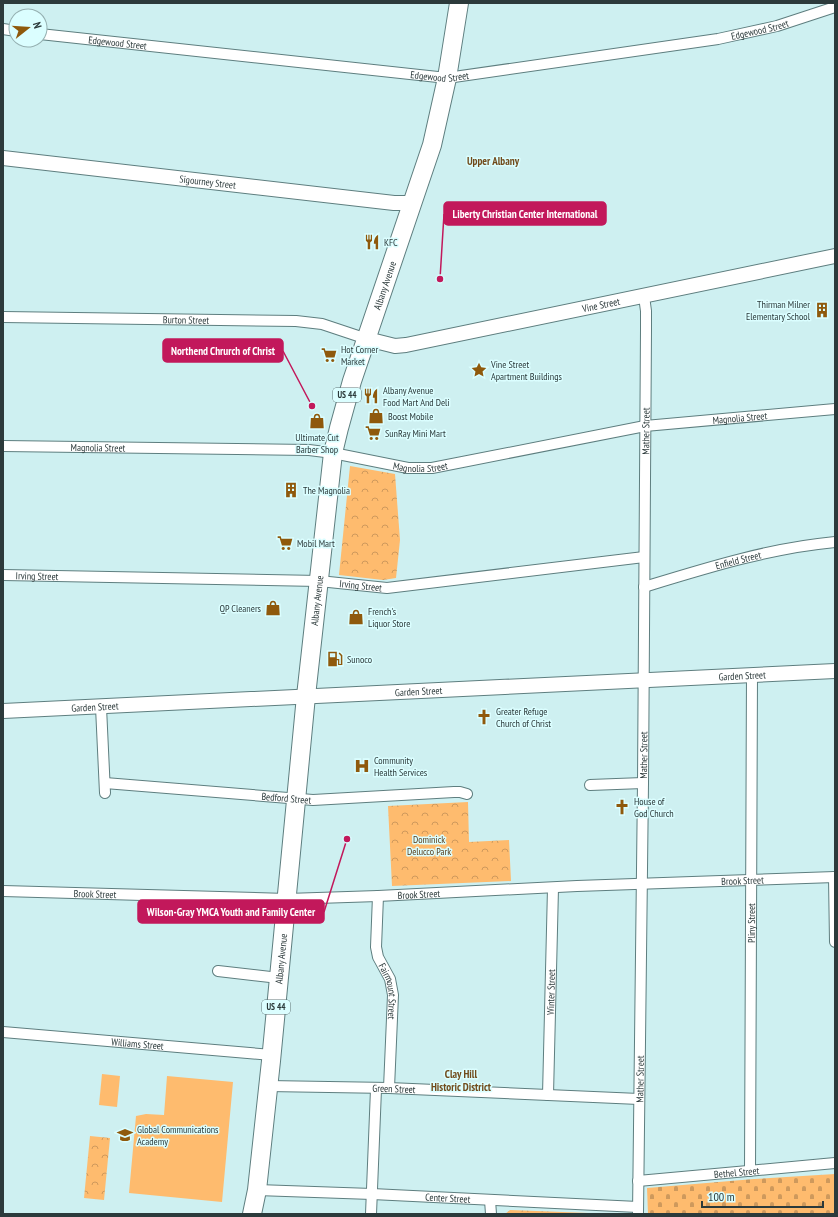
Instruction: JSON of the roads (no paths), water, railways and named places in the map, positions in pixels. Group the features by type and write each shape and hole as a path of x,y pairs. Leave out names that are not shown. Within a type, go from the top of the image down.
{"highway":[{"name":"Albany Avenue","path":"252,1214 257,1190 272,1055 306,696 334,453 347,395 432,145 447,78 459,3"}],"street":[{"name":"Edgewood Street","path":"48,35 447,78 718,39 777,26 835,7"},
{"name":"Sigourney Street","path":"3,158 386,202 413,203"},
{"name":"Vine Street","path":"367,339 395,346 401,346 835,256"},
{"name":"Mather Street","path":"638,1211 643,783 646,311 644,296"},
{"name":"Burton Street","path":"3,317 296,321 322,324 367,339"},
{"name":"Magnolia Street","path":"3,446 309,450 334,453 408,468 432,468 645,426 835,409"},
{"name":"Enfield Street","path":"644,587 729,562 813,544 835,542"},
{"name":"Irving Street","path":"3,575 319,581 387,588 644,557"},
{"name":"Garden Street","path":"3,711 835,671"},
{"name":"Pliny Street","path":"750,1171 752,674"},
{"name":"Bedford Street","path":"101,707 105,788 323,800 457,792 467,794"},
{"path":"590,785 643,783"},
{"name":"Brook Street","path":"3,891 287,899 834,877"},
{"path":"834,877 835,942"},
{"name":"Winter Street","path":"548,1095 553,888"},
{"name":"Fairmount Street","path":"378,896 376,947 378,957 390,979 393,995 389,1088"},
{"path":"218,971 279,978"},
{"name":"Williams Street","path":"3,1032 272,1055"},
{"name":"Green Street","path":"268,1086 376,1089 389,1088 639,1100"},
{"path":"371,1214 376,1089"},
{"name":"Bethel Street","path":"638,1181 835,1163"},
{"name":"Center Street","path":"257,1190 490,1200 638,1211"},
{"path":"490,1200 491,1214"}],"place":[{"name":"KFC","path":"372,242"},
{"name":"Liberty Christian Center International","path":"440,279"},
{"name":"Thirman Milner Elementary School","path":"822,310"},
{"name":"Hot Corner Market","path":"329,355"},
{"name":"Vine Street Apartment Buildings","path":"479,370"},
{"name":"Albany Avenue Food Mart And Deli","path":"371,396"},
{"name":"Northend Chrurch of Christ","path":"312,406"},
{"name":"Boost Mobile","path":"376,416"},
{"name":"Ultimate Cut Barber Shop","path":"317,421"},
{"name":"SunRay Mini Mart","path":"373,433"},
{"name":"The Magnolia","path":"291,490"},
{"name":"Mobil Mart","path":"285,543"},
{"name":"QP Cleaners","path":"273,608"},
{"name":"French's Liquor Store","path":"356,617"},
{"name":"Sunoco","path":"335,659"},
{"name":"Greater Refuge Church of Christ","path":"484,717"},
{"name":"Community Health Services","path":"362,766"},
{"name":"House of God Church","path":"622,807"},
{"name":"Wilson-Gray YMCA Youth and Family Center","path":"347,839"},
{"name":"Global Communications Academy","path":"125,1135"}],"district":[{"name":"Upper Albany","path":"493,161"},
{"name":"Clay Hill Historic District","path":"461,1080"}],"park label":[{"name":"Dominick Delucco Park","path":"429,844"}]}
